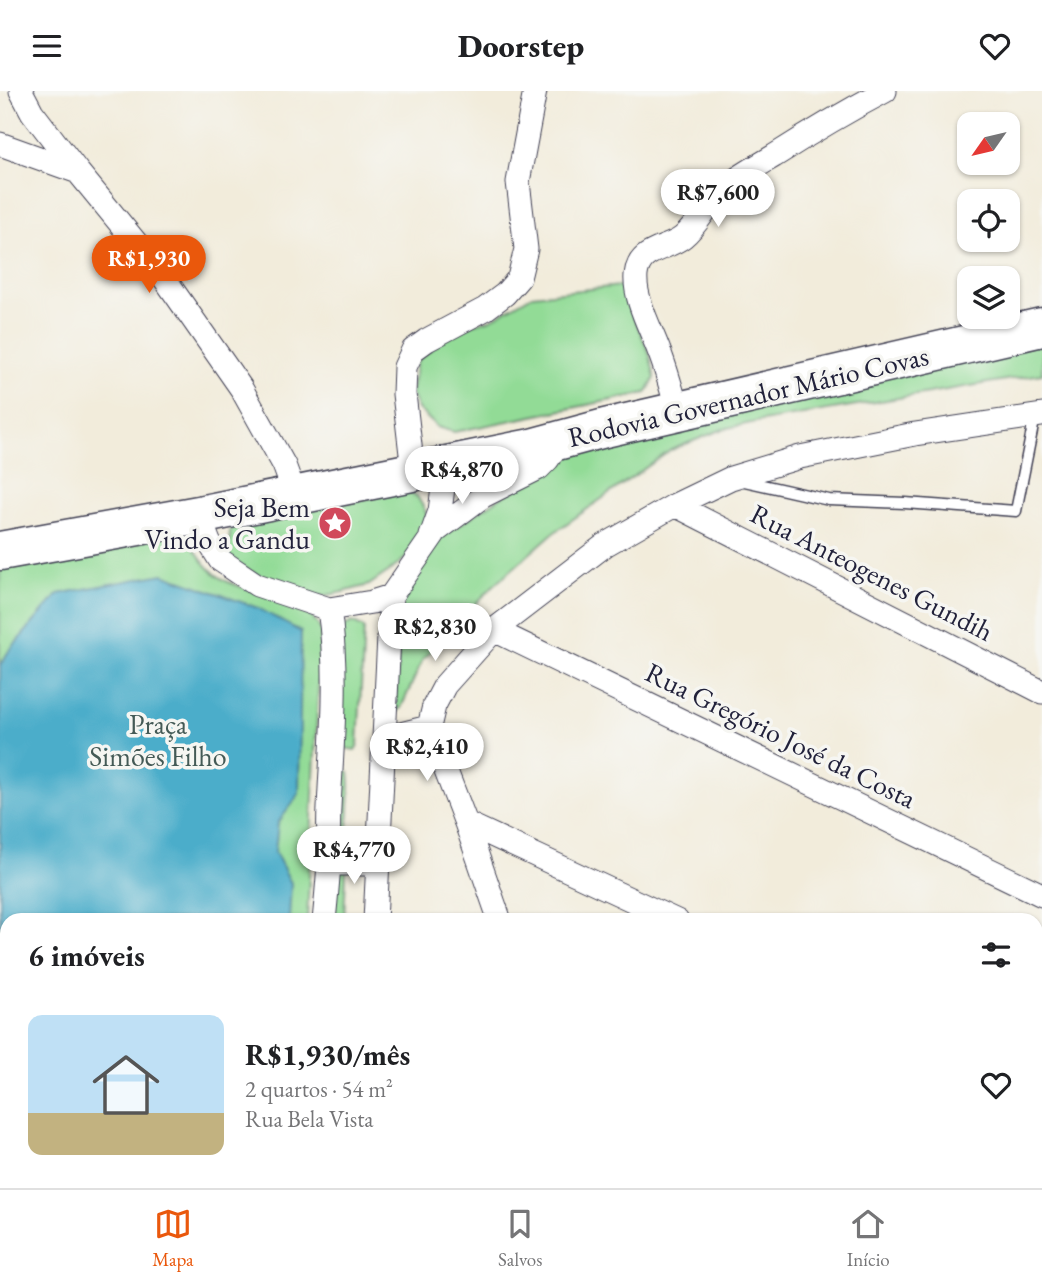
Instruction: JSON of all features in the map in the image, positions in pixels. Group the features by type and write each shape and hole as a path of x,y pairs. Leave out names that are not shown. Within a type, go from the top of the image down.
{"highway":[{"name":"Rodovia Governador Mário Covas","path":"0,551 199,515 429,468 1042,327"}],"street":[{"path":"21,91 32,112 78,172 160,272 241,388 284,465 295,495"},
{"path":"431,536 440,512 429,468 404,394 405,367 413,350 485,309 519,278 526,249 517,182 535,91"},
{"path":"678,412 636,288 639,262 645,255 681,238 727,185 852,108 885,91"},
{"path":"0,144 78,172"},
{"path":"497,913 429,727 434,706 445,685 494,630 605,545 675,505 730,478 813,454 915,434 1038,415"},
{"path":"376,913 391,596 436,531 483,496 539,468 559,440"},
{"name":"Rua Anteogenes Gundih","path":"675,505 1042,692"},
{"path":"199,515 209,542 220,560 257,585 329,610 391,596"},
{"path":"325,913 329,864 335,676 329,610"},
{"name":"Rua Gregório José da Costa","path":"494,630 1042,895"},
{"path":"385,738 429,727"},
{"path":"466,823 660,913"},
{"path":"329,864 379,865"}],"lane":[{"path":"730,478 829,500 1016,511 1038,415"}],"green space":[{"path":"620,286 649,352 655,378 646,393 454,432 437,427 418,409 411,394 417,361 454,330 491,319 532,295"},
{"path":"1042,342 1042,374 756,422 723,429 671,450 552,534 493,586 423,659 401,708 395,713 402,595 422,550 544,468 629,426"},
{"path":"406,491 417,496 428,521 416,549 369,585 313,598 228,562 230,531 240,523"},
{"name":"Praça Simões Filho","path":"183,531 202,559 219,577 291,603 313,618 321,630 307,913 0,913 0,565"},
{"path":"352,622 364,628 358,745 355,750 338,747 342,628"},
{"path":"339,768 349,772 350,784 344,913 325,913"}],"water":[{"name":"Praça Simões Filho","path":"163,574 258,608 301,632 299,794 278,823 275,852 291,883 289,913 0,913 0,666 8,652 58,594"}],"place":[{"name":"Seja Bem Vindo a Gandu","path":"335,523"}]}
